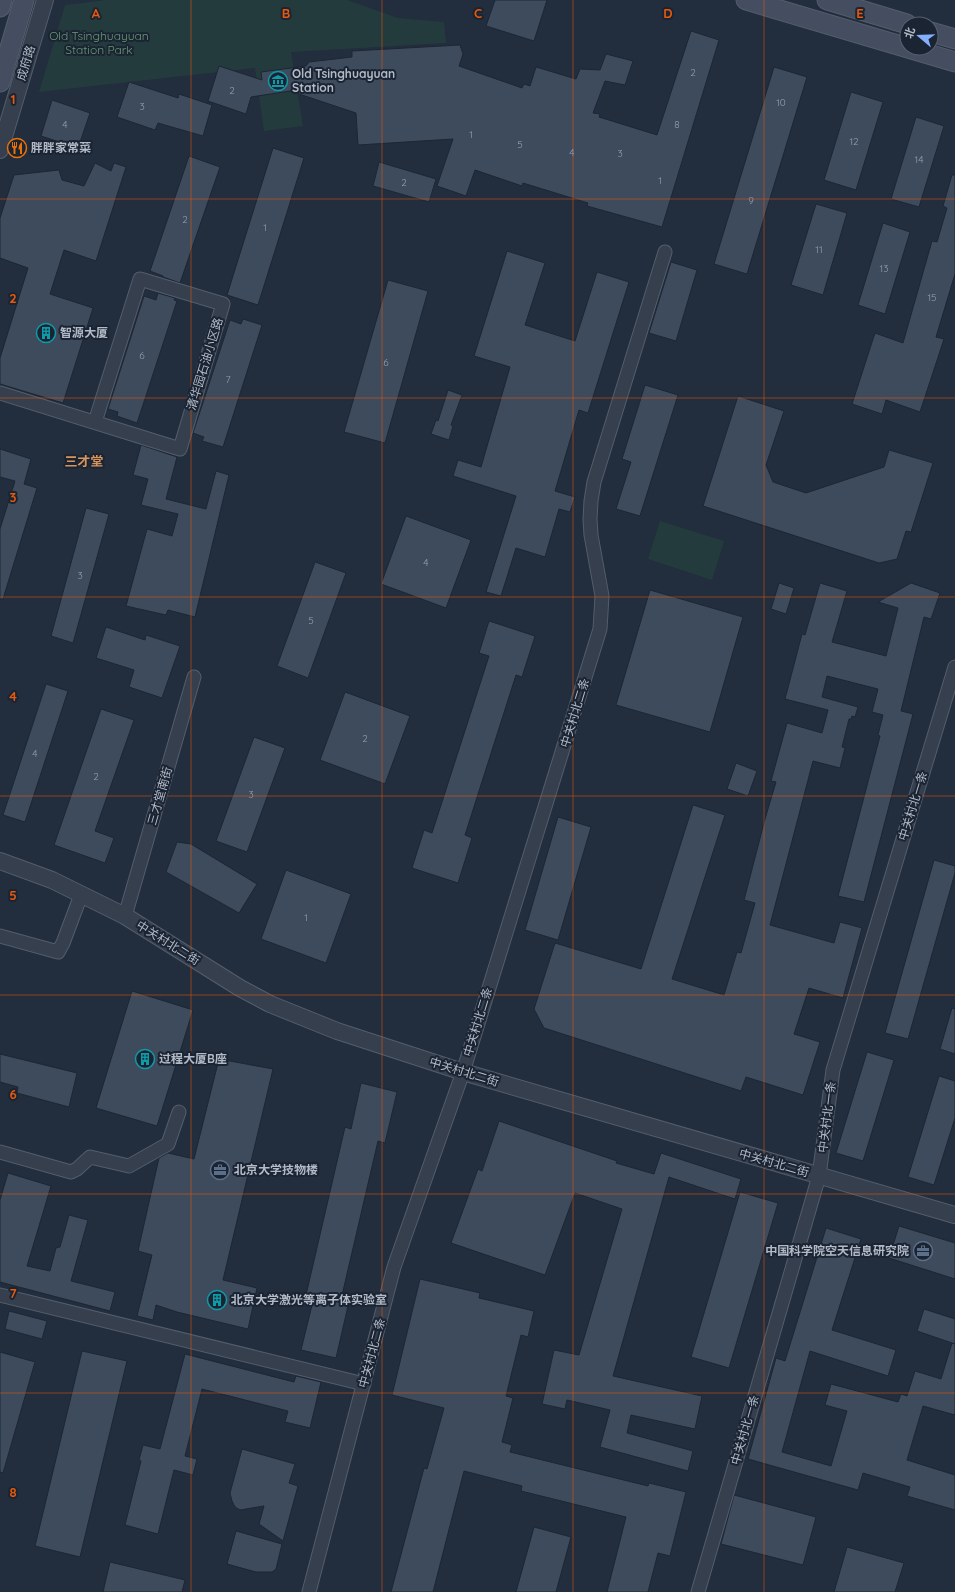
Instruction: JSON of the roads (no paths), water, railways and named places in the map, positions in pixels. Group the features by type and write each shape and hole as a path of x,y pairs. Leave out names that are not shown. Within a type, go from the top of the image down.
{"main road":[{"path":"0,7 2,0"},
{"path":"0,82 24,0"},
{"path":"746,0 955,62"},
{"path":"827,0 899,22"},
{"path":"939,34 955,39"}],"street":[{"name":"成府路","path":"0,150 45,0"},
{"name":"中关村北二条","path":"309,1592 394,1267 463,1072 600,629 602,596 591,535 590,519 594,482 665,252"},
{"name":"清华园石油小区路","path":"0,393 180,449 223,304 140,279 95,422"},
{"name":"中关村北一条","path":"698,1592 819,1176 833,1070 955,667"},
{"name":"三才堂南街","path":"125,916 194,677"},
{"name":"中关村北二街","path":"0,861 52,880 125,916 240,988 270,1004 337,1031 463,1072 955,1215"},
{"path":"0,936 58,952 63,943 81,895"},
{"path":"0,1152 71,1172 77,1169 90,1157 129,1166 168,1144 179,1112"},
{"path":"0,1295 364,1384"}],"place":[{"name":"Old Tsinghuayuan Station","path":"278,81"},
{"name":"胖胖家常菜","path":"17,148"},
{"name":"智源大厦","path":"46,333"},
{"name":"过程大厦B座","path":"145,1059"},
{"name":"北京大学技物楼","path":"220,1170"},
{"name":"中国科学院空天信息研究院","path":"923,1251"},
{"name":"北京大学激光等离子体实验室","path":"217,1300"}],"district":[{"name":"三才堂","path":"84,461"}],"park label":[{"name":"Old Tsinghuayuan Station Park","path":"99,43"}]}
